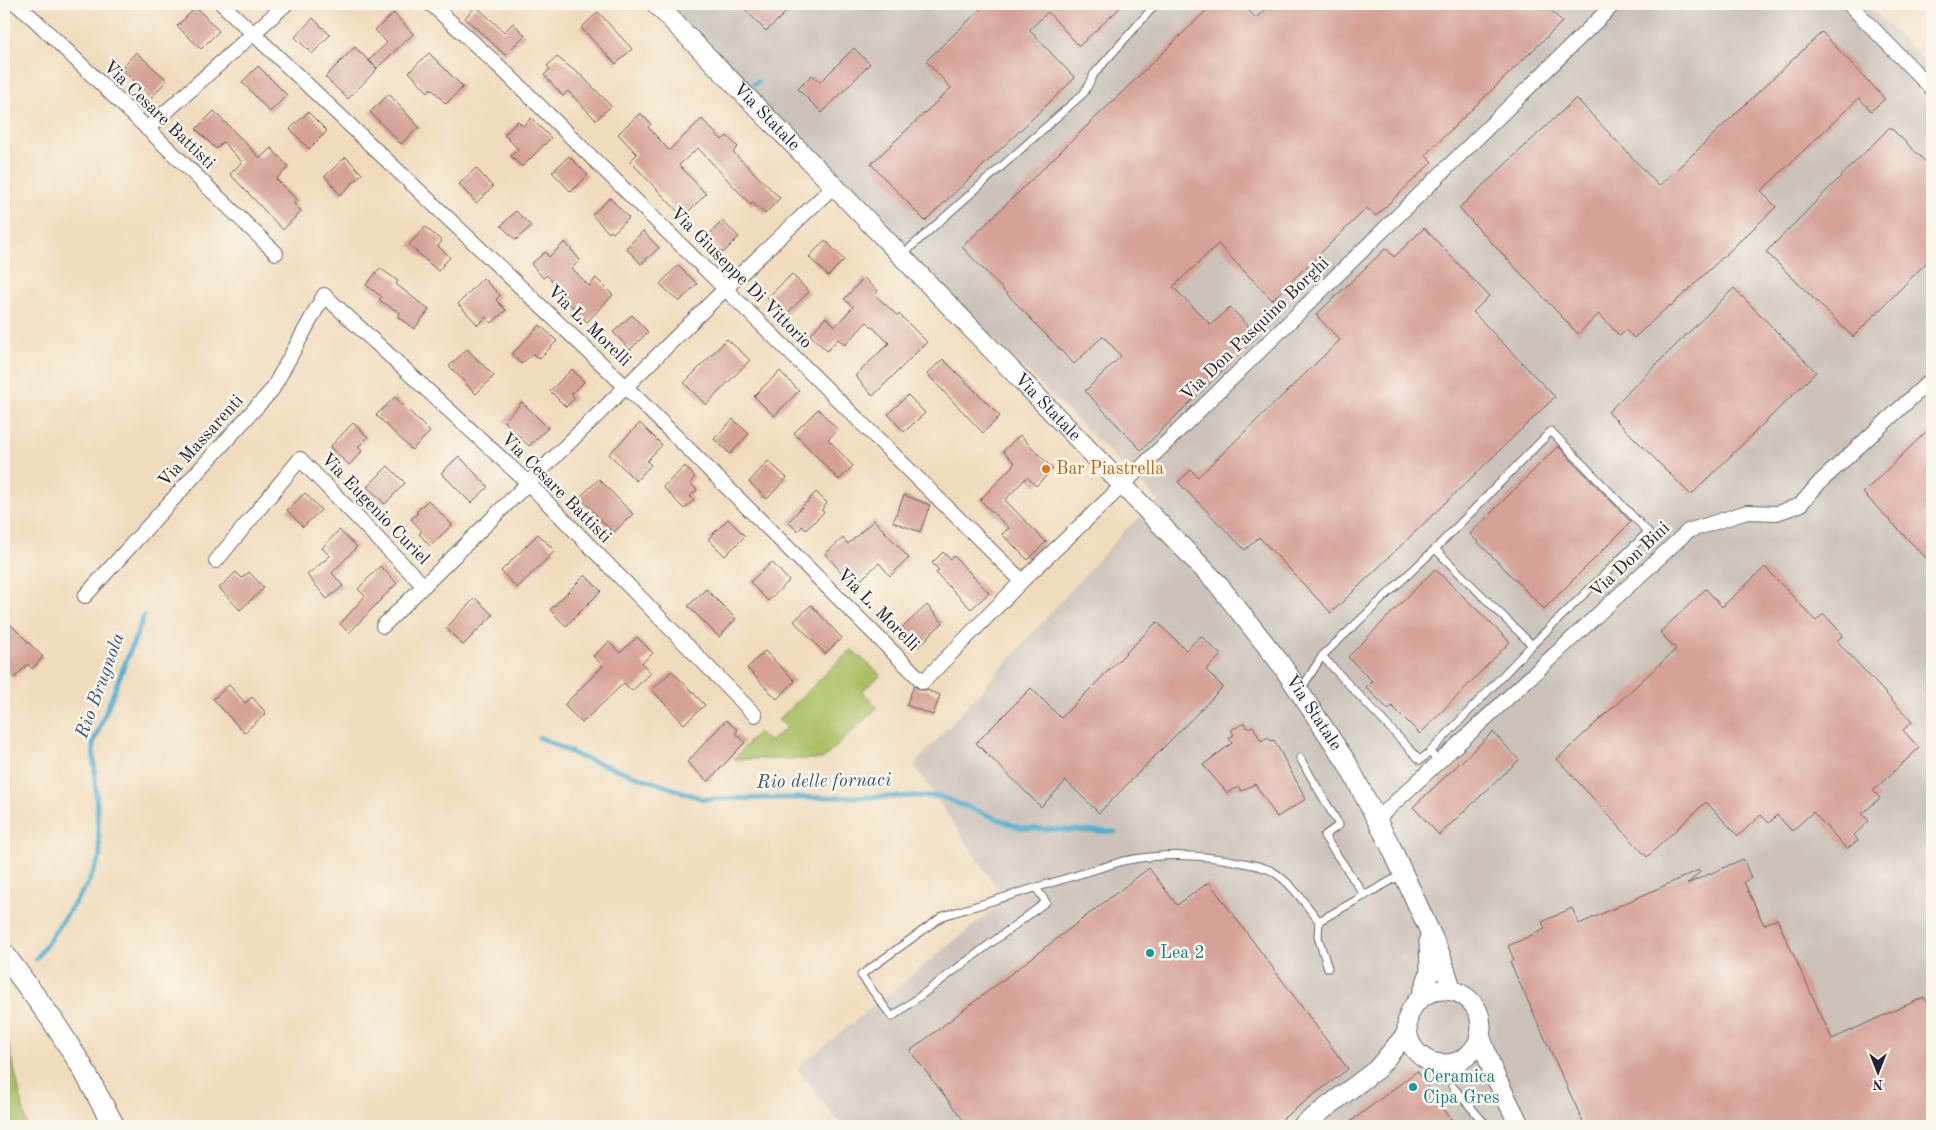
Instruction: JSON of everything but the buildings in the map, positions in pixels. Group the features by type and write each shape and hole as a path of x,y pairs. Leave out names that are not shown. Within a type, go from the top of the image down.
{"main road":[{"name":"Via Statale","path":"656,4 1217,583 1281,664 1347,763 1404,874 1441,956 1452,991"},
{"name":"Via Statale","path":"1407,1033 1409,1013 1421,997 1430,972 1429,930"},
{"path":"4,954 53,1020 81,1065 114,1126"},
{"path":"1421,997 1436,991 1452,991 1463,995 1472,1002 1479,1018 1480,1035 1493,1072 1520,1126"},
{"path":"1407,1033 1410,1042 1421,1056 1430,1061 1440,1063 1460,1060 1476,1045 1480,1035"},
{"path":"1302,1126 1377,1069 1407,1033"},
{"path":"1377,1069 1421,1056"},
{"path":"1460,1060 1493,1072"}],"street":[{"name":"Via Cesare Battisti","path":"16,4 35,20 276,254"},
{"name":"Via L. Morelli","path":"222,4 626,387 923,682"},
{"path":"147,129 286,4"},
{"name":"Via Giuseppe Di Vittorio","path":"431,4 507,74 1022,580"},
{"name":"Via Don Pasquino Borghi","path":"923,682 1022,580 1123,485 1614,4"},
{"path":"1849,4 1932,89"},
{"name":"Via Eugenio Curiel","path":"383,626 725,289 834,186"},
{"name":"Via Cesare Battisti","path":"324,295 528,484 754,715"},
{"name":"Via Massarenti","path":"85,596 272,390 324,295"},
{"name":"Via Don Bini","path":"1377,819 1434,757 1688,532 1747,512 1777,513 1800,505 1820,482 1932,379"},
{"name":"Via Eugenio Curiel","path":"216,562 300,459 424,586"}],"lane":[{"path":"902,256 1084,93 1094,74 1156,4"},
{"path":"1300,692 1322,656 1435,549 1551,431 1648,532 1532,645 1434,757 1420,760 1322,656"},
{"path":"1435,549 1532,645"},
{"path":"1300,758 1339,825 1324,836 1365,896"},
{"path":"1036,888 1046,902 892,1017 861,975 943,916 1123,861 1144,856 1187,855 1221,858 1250,864 1271,870 1284,880 1319,921 1318,936 1328,968"},
{"path":"1319,921 1404,874"},
{"path":"1452,1086 1487,1126"}],"shaded area":[{"path":"654,4 1867,4 1932,70 1932,1126 842,1126 797,1068 1005,900 914,765 1126,529 1159,501"}],"green space":[{"path":"851,649 881,675 862,691 877,708 823,759 734,759 758,732 770,742 787,727 778,720"},
{"path":"4,1023 27,1126 4,1126"}],"waterway":[{"path":"754,84 758,82"},
{"name":"Rio Brugnola","path":"36,959 87,885 100,857 93,744 144,616"},
{"name":"Rio delle fornaci","path":"539,737 581,757 703,799 939,796 1021,828 1115,832"}],"place":[{"name":"Bar Piastrella","path":"1046,469"},
{"name":"Lea 2","path":"1150,953"},
{"name":"Ceramica Cipa Gres","path":"1413,1087"}]}
